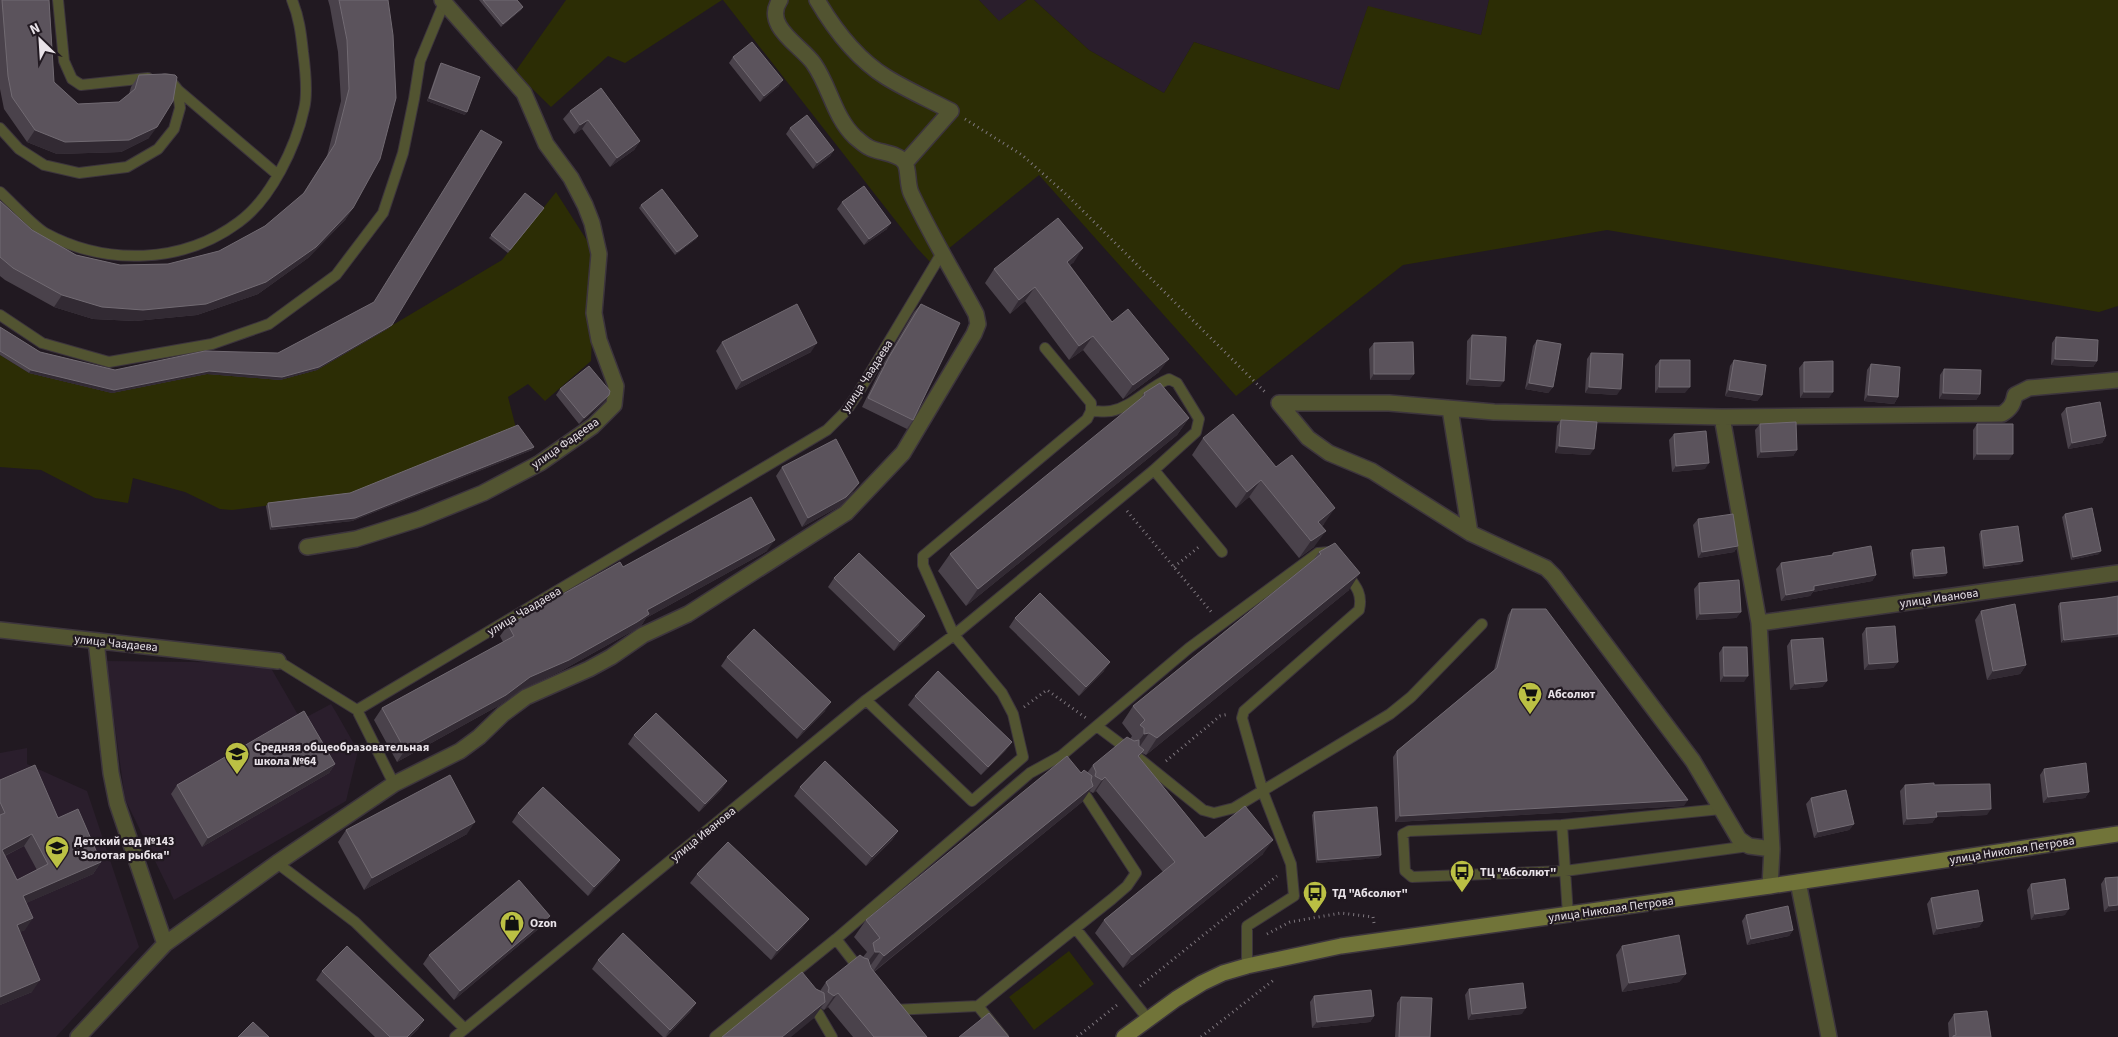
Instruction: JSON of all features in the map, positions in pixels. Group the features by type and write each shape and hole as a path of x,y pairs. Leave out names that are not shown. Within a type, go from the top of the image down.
{"main road":[{"name":"улица Николая Петрова","path":"1124,1037 1202,983 1222,973 1341,946 1798,882 2118,834"}],"street":[{"path":"78,1037 165,944 276,863 394,784 460,751 526,697 589,669 611,657 643,635 688,614 846,513 903,453 974,334 978,324 976,314 911,192 905,163 896,156 869,148 848,128 838,113 817,68 809,56 786,35 776,21 776,6 780,0"},
{"path":"817,0 830,21 866,61 886,77 951,111 905,163"},
{"name":"улица Фадеева","path":"307,547 356,539 419,519 483,493 540,463 593,426 614,405 616,386 598,340 594,313 599,254 592,223 585,205 571,178 546,144 524,93 443,2"},
{"path":"1772,849 1760,849 1750,846 1739,838 1693,761 1554,576 1534,562 1470,533 1372,471 1329,453 1308,438 1280,403 1389,403 1494,412 1722,417 2002,414 2014,404 2016,395 2022,390 2118,380"},
{"path":"1450,409 1470,533"},
{"path":"1722,417 1759,624 1772,849 1770,886"},
{"name":"улица Иванова","path":"1759,624 2118,573"},
{"name":"улица Чаадаева","path":"0,630 278,661"},
{"path":"96,641 111,773 117,804 165,944"},
{"path":"1798,882 1828,1037"}],"lane":[{"path":"58,0 64,61 72,79 82,85 153,78 170,80 178,90 278,175"},
{"path":"0,192 44,232 87,250 118,256 161,255 202,244 240,222 272,187 292,148 305,107 304,62 299,17 292,0"},
{"path":"0,315 42,342 109,362 212,344 269,324 336,275 383,213 403,153 420,60 443,2"},
{"path":"0,128 19,149 44,166 79,173 127,167 158,149 174,129 180,108 178,90"},
{"name":"улица Чаадаева","path":"278,661 357,710 827,430 846,412 858,395 943,251"},
{"path":"866,700 972,801 1023,757 1013,714 1002,693 954,635 923,564 923,556 1087,419 1091,411 1091,403 1045,348"},
{"name":"улица Иванова","path":"455,1037 866,700 954,635 1154,470 1196,432 1199,419 1177,383 1169,380 1160,383 1122,408 1109,412 1091,411"},
{"path":"1154,470 1222,552"},
{"path":"715,1037 796,977 836,939 1030,773 1064,760 1098,727 1189,648 1304,562 1318,553 1329,552 1358,588 1362,599 1359,610 1244,711 1242,718 1263,792 1291,864 1294,896 1247,926 1247,966"},
{"path":"1136,756 1203,810 1214,813 1234,808 1390,714 1411,697 1482,624"},
{"path":"357,710 394,784"},
{"path":"1098,727 1126,748"},
{"path":"888,1003 893,1010 978,1006 1076,929 1127,886 1136,873 1086,796"},
{"path":"1721,809 1562,825 1409,831 1402,834 1405,871 1412,877 1565,871 1750,846"},
{"path":"1562,825 1568,915"},
{"path":"276,863 355,922 466,1028"},
{"path":"1076,929 1148,1019"},
{"path":"836,939 857,966"},
{"path":"978,1006 1002,1037"},
{"path":"818,1013 832,1037"}],"path":[{"path":"951,111 1022,155 1266,393"},
{"path":"1124,506 1214,615"},
{"path":"1174,567 1190,554"},
{"path":"1013,714 1046,690 1098,727"},
{"path":"1154,771 1220,716 1244,711"},
{"path":"1077,1037 1291,864"},
{"path":"1247,944 1290,922 1341,913 1373,917 1377,942"},
{"path":"1200,1037 1277,977"}],"shaded area":[{"path":"566,0 722,0 625,63 608,56 551,107 515,72"},
{"path":"723,0 979,0 999,21 1027,0 1034,0 1089,50 1164,93 1194,42 1339,90 1368,6 1481,35 1489,0 2118,0 2118,306 2099,312 1607,230 1403,265 1236,396 1039,175 931,263 917,248"},
{"path":"979,0 1027,0 999,22"},
{"path":"1034,0 1489,0 1481,35 1368,7 1339,90 1194,42 1164,93 1089,50"},
{"path":"556,192 595,253 591,361 545,401 528,384 508,397 516,428 347,496 232,510 220,509 185,492 133,478 128,503 95,498 41,470 0,467 0,355 29,373 112,393 207,374 280,380 317,370 502,260"},
{"name":"Средняя общеобразовательная школа №64","path":"106,661 268,663 301,720 331,704 358,751 346,801 174,900 125,799"},
{"name":"Детский сад №143 \"Золотая рыбка\"","path":"27,748 27,764 87,791 139,947 56,1037 0,1037 0,753"},
{"path":"1069,951 1094,984 1034,1030 1009,997"}],"building":[{"path":"2,0 49,0 54,82 78,104 119,102 135,89 139,75 175,75 177,77 173,101 157,127 129,140 65,142 35,130 12,97 8,76"},
{"path":"339,0 388,0 393,35 396,98 380,159 353,208 316,247 266,282 206,304 143,310 102,307 62,295 13,268 0,257 0,201 32,230 76,255 120,265 168,264 219,251 265,226 304,193 335,144 349,89 347,40"},
{"path":"483,0 517,0 523,7 503,24"},
{"path":"752,42 783,80 764,96 733,57"},
{"path":"441,63 480,77 467,112 429,98"},
{"path":"601,88 640,141 617,158 588,120 580,125 570,111"},
{"path":"807,115 834,150 817,163 790,128"},
{"path":"481,130 502,142 392,325 319,367 282,377 209,371 114,390 31,370 0,351 0,327 40,352 115,370 205,351 278,353 374,302"},
{"path":"864,186 891,223 869,239 842,202"},
{"path":"662,189 698,236 677,252 641,205"},
{"path":"525,193 544,208 510,250 491,235"},
{"path":"1058,218 1083,248 1067,262 1112,322 1128,309 1169,359 1133,385 1093,336 1079,346 1035,287 1019,300 994,269"},
{"path":"797,304 817,343 742,381 722,342"},
{"path":"921,304 960,323 913,420 868,398 889,357"},
{"path":"1472,335 1506,337 1504,381 1470,379"},
{"path":"2056,337 2098,340 2097,361 2055,359"},
{"path":"1537,340 1561,344 1553,387 1529,383"},
{"path":"1413,342 1414,374 1374,374 1374,343"},
{"path":"1591,353 1623,354 1621,389 1589,387"},
{"path":"1660,360 1690,360 1690,387 1659,387"},
{"path":"1734,360 1766,365 1762,395 1729,390"},
{"path":"1833,361 1833,392 1804,392 1804,362"},
{"path":"1871,364 1900,367 1898,397 1868,395"},
{"path":"589,366 610,391 609,395 584,418 560,389"},
{"path":"1944,369 1981,370 1980,394 1943,393"},
{"path":"1160,383 1189,418 978,589 950,554 1145,395 1144,393"},
{"path":"2100,402 2106,436 2072,443 2066,408"},
{"path":"1233,414 1276,467 1292,455 1335,508 1318,522 1326,531 1311,541 1261,480 1247,492 1203,438"},
{"path":"1561,420 1597,422 1594,449 1559,446"},
{"path":"1796,422 1797,450 1761,452 1760,424"},
{"path":"1977,424 2013,424 2013,454 1977,454"},
{"path":"518,425 534,447 355,518 272,527 268,503 350,493"},
{"path":"1706,431 1709,463 1676,466 1674,434"},
{"path":"836,439 859,483 846,497 808,518 782,467"},
{"path":"751,497 775,540 647,610 649,614 637,622 569,660 530,677 506,695 405,750 382,708 514,636 508,625 620,562 623,567"},
{"path":"2092,508 2101,551 2073,557 2065,514"},
{"path":"1733,514 1738,546 1702,552 1698,519"},
{"path":"2018,526 2023,561 1985,566 1981,531"},
{"path":"1335,543 1360,573 1157,738 1149,733 1144,734 1144,728 1140,725 1145,720 1133,706 1321,554 1319,552"},
{"path":"1871,546 1876,575 1814,586 1814,590 1786,595 1781,563 1833,555 1833,553"},
{"path":"1944,547 1947,573 1915,576 1912,550"},
{"path":"859,553 925,616 900,642 834,578"},
{"path":"1739,580 1741,612 1700,614 1699,583"},
{"path":"1040,593 1110,662 1086,687 1015,618"},
{"path":"2118,596 2118,634 2064,640 2060,603"},
{"path":"2015,604 2026,665 1993,671 1981,611"},
{"name":"Абсолют","path":"1512,609 1546,609 1688,800 1400,816 1397,751 1497,668"},
{"path":"1895,626 1898,662 1869,664 1866,628"},
{"path":"754,629 831,702 804,730 727,657"},
{"path":"1823,638 1827,681 1795,684 1791,640"},
{"path":"1723,647 1747,647 1748,676 1724,676"},
{"path":"938,671 1012,742 988,767 915,696"},
{"path":"304,711 335,764 208,838 177,785"},
{"path":"656,713 727,781 705,804 634,735"},
{"path":"1127,737 1134,741 1139,740 1139,746 1144,750 1138,756 1205,838 1245,806 1273,840 1132,955 1104,920 1175,862 1105,777 1102,780 1095,776 1096,772 1093,765"},
{"path":"1067,756 1081,773 1084,770 1092,776 1093,786 884,956 880,952 875,952 873,943 880,938 866,920"},
{"path":"825,761 898,831 872,857 800,787"},
{"path":"2086,763 2089,792 2048,797 2044,769"},
{"path":"35,765 58,818 78,809 101,862 23,896 33,918 17,925 40,980 0,997 0,815 5,813 0,802 0,780","holes":["32,834 48,864 17,880 2,850"]},
{"path":"450,775 475,822 372,878 346,830"},
{"path":"1934,783 1934,785 1990,784 1991,809 1936,812 1937,817 1907,819 1905,785"},
{"path":"543,787 620,860 594,887 518,813"},
{"path":"1846,790 1854,824 1818,832 1811,798"},
{"path":"1377,807 1381,855 1318,860 1314,812"},
{"path":"728,842 809,919 777,951 697,874"},
{"path":"2118,877 2118,905 2109,906 2105,878"},
{"path":"2065,879 2069,909 2035,914 2031,884"},
{"path":"519,880 550,916 460,991 429,955"},
{"path":"1978,890 1983,921 1937,929 1931,898"},
{"path":"1788,906 1793,930 1751,939 1746,915"},
{"path":"623,933 696,1003 670,1030 598,960"},
{"path":"1679,935 1686,974 1629,983 1622,946"},
{"path":"347,946 424,1020 407,1037 390,1037 322,971"},
{"path":"860,955 868,959 871,968 927,1037 874,1037 838,993 834,996 828,992 829,988 826,982"},
{"path":"802,972 816,989 824,993 825,1002 782,1037 722,1037"},
{"path":"1523,983 1526,1008 1472,1014 1469,989"},
{"path":"1371,990 1374,1016 1317,1022 1314,996"},
{"path":"1401,997 1432,998 1430,1037 1399,1037"},
{"path":"1987,1011 1991,1037 1953,1037 1956,1035 1954,1014"},
{"path":"989,1013 1009,1037 959,1037"},
{"path":"253,1022 269,1037 238,1037"}],"place":[{"name":"Абсолют","path":"1530,715"},
{"name":"Средняя общеобразовательная школа №64","path":"237,775"},
{"name":"Детский сад №143 \"Золотая рыбка\"","path":"57,869"},
{"name":"ТЦ \"Абсолют\"","path":"1462,893"},
{"name":"ТД \"Абсолют\"","path":"1315,914"},
{"name":"Ozon","path":"512,944"}]}
